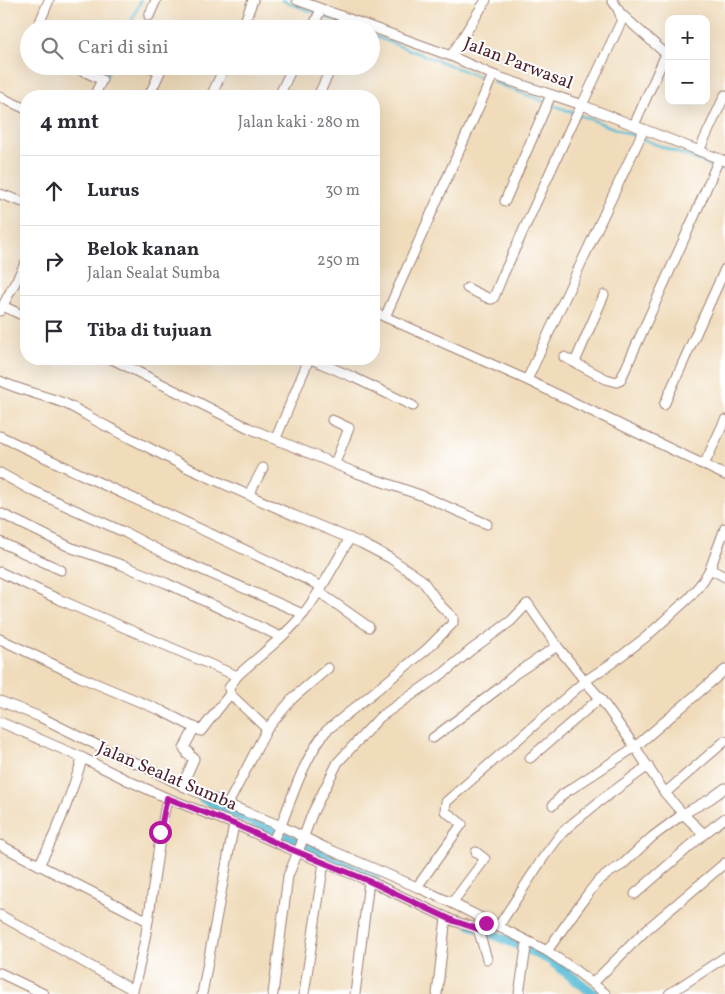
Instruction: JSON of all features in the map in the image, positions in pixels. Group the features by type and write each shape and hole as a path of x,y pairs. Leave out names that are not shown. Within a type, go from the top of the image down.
{"street":[{"path":"41,20 49,0"},
{"path":"149,16 156,0"},
{"path":"245,20 253,0"},
{"name":"Jalan Parwasal","path":"297,0 319,13 339,20"},
{"path":"451,56 486,0"},
{"path":"467,288 490,299 494,297 620,22 621,17 612,0"},
{"path":"619,12 666,54 634,125"},
{"path":"316,20 319,13"},
{"name":"Jalan Parwasal","path":"380,34 451,56 549,101 581,108 634,125 642,132 699,151 720,162"},
{"path":"92,75 102,80 97,90"},
{"path":"152,90 159,75"},
{"path":"215,90 221,75"},
{"path":"282,90 289,75"},
{"path":"321,90 328,75"},
{"path":"385,316 493,75"},
{"path":"699,151 725,95"},
{"path":"0,97 20,106"},
{"path":"505,201 549,101"},
{"path":"527,380 642,132"},
{"path":"564,357 606,379 617,382 622,379 720,162"},
{"path":"0,194 20,201"},
{"path":"664,404 725,269"},
{"path":"20,274 2,308 20,315"},
{"path":"575,362 604,295"},
{"path":"380,314 527,380 725,474"},
{"path":"124,365 249,428 376,480 423,496 486,524"},
{"path":"276,438 307,365"},
{"path":"324,365 413,406"},
{"path":"0,381 73,408 186,467 350,538 390,558 422,580 440,605 453,618 454,621 445,632 426,650 326,731 308,759 274,840"},
{"path":"332,420 349,428 334,463"},
{"path":"704,465 725,420"},
{"path":"0,436 240,547 321,589 369,627"},
{"path":"249,494 263,468"},
{"path":"0,474 166,554 303,614"},
{"path":"0,512 72,548 122,565 166,583 281,637"},
{"path":"417,887 462,824 445,811 446,802 584,681 612,663 677,610 703,581 710,569 725,528"},
{"path":"267,729 230,694 229,688 237,676 281,637 303,614 321,589 350,538"},
{"path":"0,542 61,570"},
{"path":"710,569 725,577"},
{"path":"0,572 237,676"},
{"path":"273,994 288,876 316,804 338,762 374,722 505,625 527,604 584,681 600,698 665,792 683,814 704,834"},
{"path":"0,639 80,678 162,711 201,730 230,694"},
{"path":"433,738 515,674 558,646"},
{"path":"228,804 267,729 294,698 328,668"},
{"path":"553,805 571,788 635,747 725,670"},
{"path":"530,758 600,698"},
{"path":"0,701 40,717 182,786 280,827 301,844 382,873 452,903 547,951 593,983 604,993"},
{"name":"Jalan Sealat Sumba","path":"0,722 83,758 167,798 274,840 301,844 324,862 373,882 446,917 478,929"},
{"path":"182,786 194,759 188,755 189,752 184,748 194,727"},
{"path":"665,792 725,741"},
{"path":"39,865 56,832 83,758"},
{"path":"498,927 542,858 561,834 648,766"},
{"path":"547,951 597,882 622,865 652,837 683,814 725,788"},
{"path":"0,915 133,992 148,922 157,853 167,798"},
{"path":"636,894 725,818"},
{"path":"202,994 234,824"},
{"path":"0,845 148,922"},
{"path":"452,903 485,859 476,852"},
{"path":"304,994 324,862"},
{"path":"593,983 646,930 725,863"},
{"path":"355,994 373,882 382,873"},
{"path":"437,994 446,917"},
{"path":"487,922 478,929 487,959"},
{"path":"519,994 527,942"},
{"path":"669,994 725,957"},
{"path":"0,973 44,994"}],"waterway":[{"path":"132,20 141,0"},
{"path":"282,0 333,20"},
{"path":"380,38 488,80"},
{"path":"105,79 107,75"},
{"path":"493,82 574,113"},
{"path":"579,115 637,137"},
{"path":"642,139 725,171"},
{"path":"202,798 375,879"},
{"path":"471,925 550,960 594,994"}],"route":[{"path":"160,832 167,798 369,881 471,928 478,929 486,923"}]}
